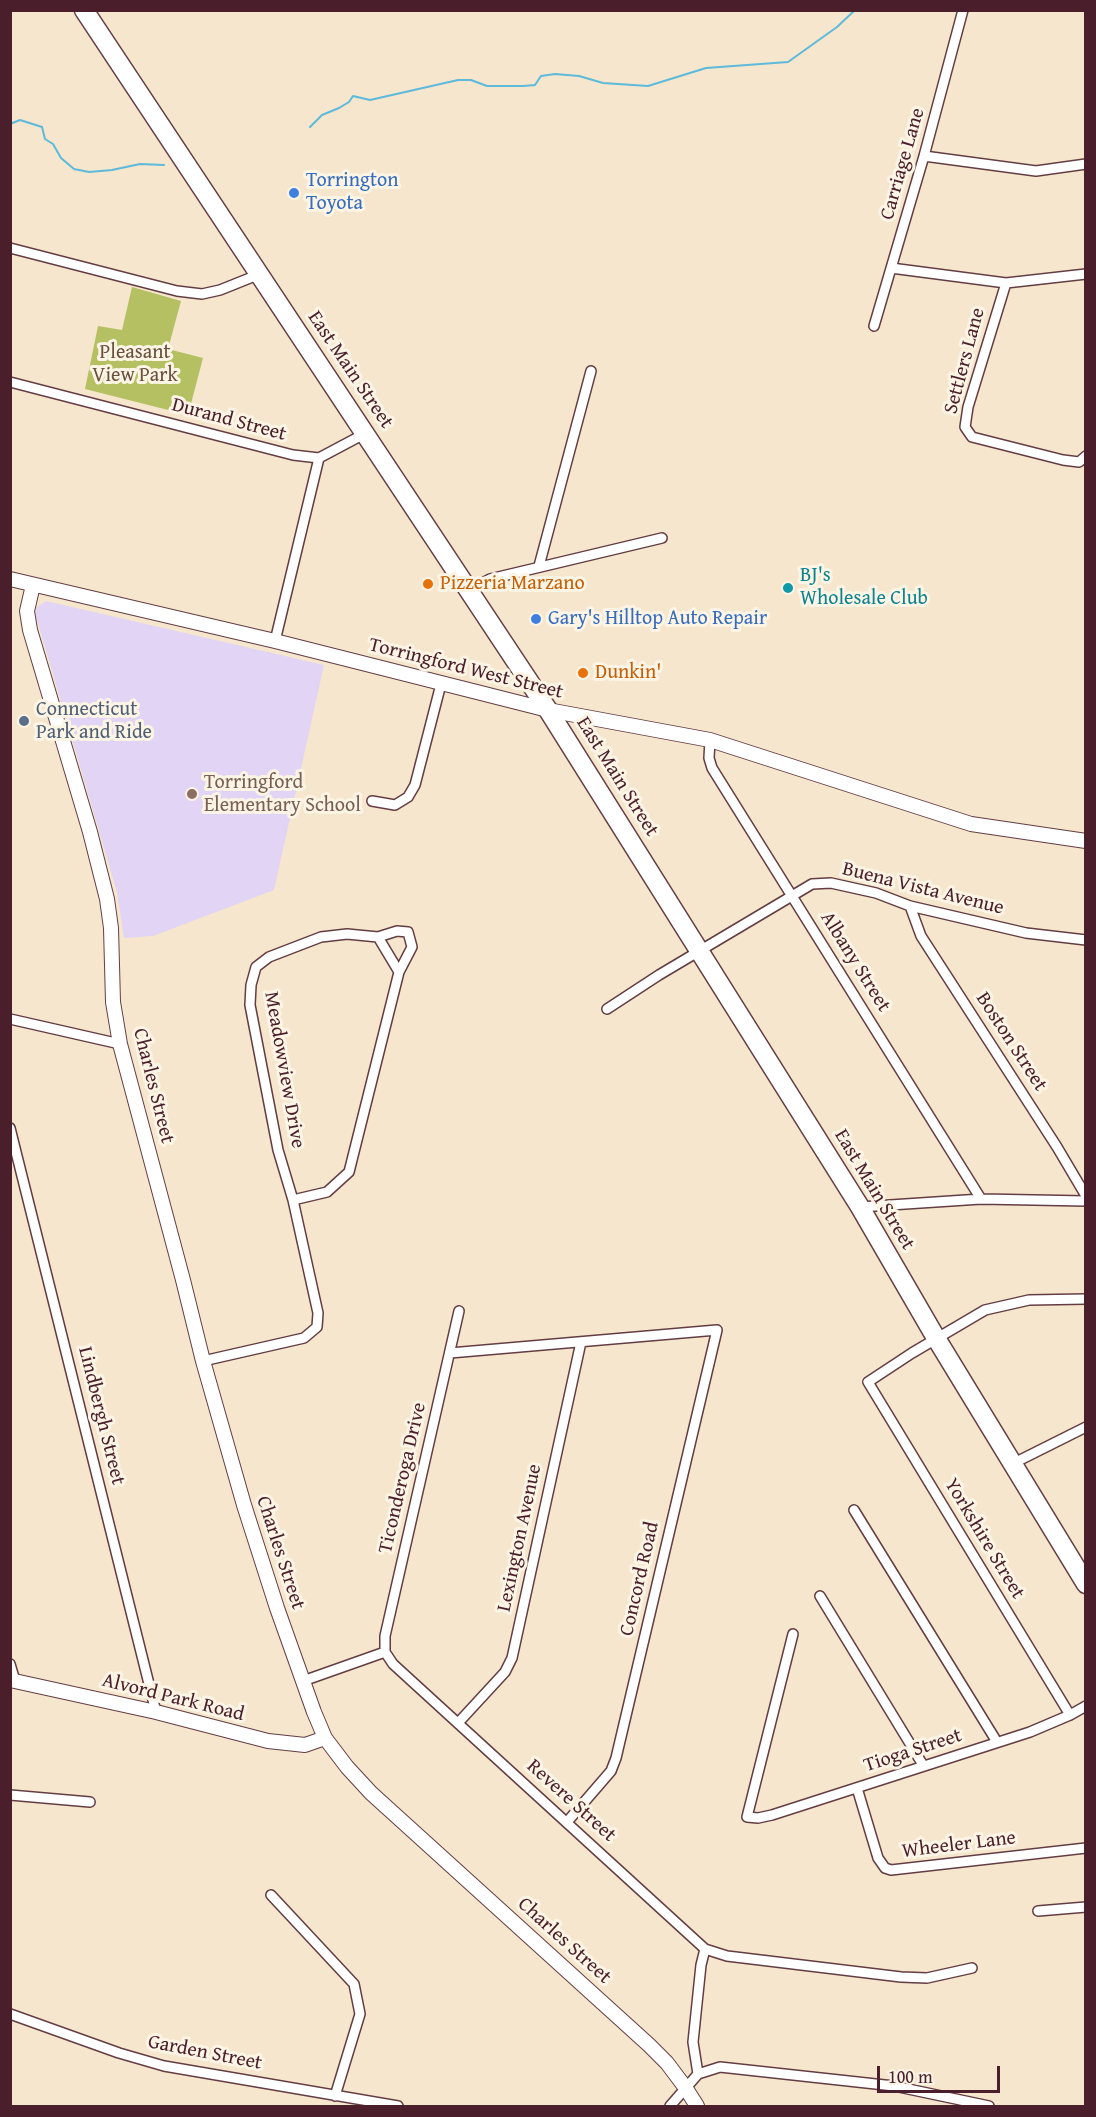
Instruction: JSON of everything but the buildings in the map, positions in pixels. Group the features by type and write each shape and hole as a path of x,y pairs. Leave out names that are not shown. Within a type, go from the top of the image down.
{"highway":[{"name":"East Main Street","path":"84,10 548,710 860,1207 936,1338 1086,1584"}],"street":[{"name":"Carriage Lane","path":"874,326 924,156 963,10"},
{"path":"924,156 1036,171 1086,164"},
{"path":"10,248 177,291 202,294 220,290 260,274"},
{"path":"891,268 1006,283 1086,274"},
{"name":"Settlers Lane","path":"1006,283 968,406 965,427 972,437 1063,460 1079,462 1086,456"},
{"path":"539,566 591,371"},
{"name":"Durand Street","path":"10,382 293,455 319,458"},
{"path":"275,641 319,458 366,433"},
{"path":"469,590 490,579 662,538"},
{"name":"Torringford West Street","path":"10,579 275,641 548,710 710,740 970,824 1086,841"},
{"name":"Charles Street","path":"33,585 27,612 30,630 90,832 107,899 110,922 112,1002 120,1044 203,1361 244,1505 314,1712 326,1738 347,1767 372,1793 649,2045 686,2087 697,2106"},
{"path":"372,801 395,805 408,797 415,785 441,684"},
{"name":"Albany Street","path":"710,740 709,758 712,768 981,1199"},
{"name":"Buena Vista Avenue","path":"607,1009 698,951 812,884 831,883 876,893 910,906 1026,933 1086,940"},
{"name":"Boston Street","path":"910,906 921,936 1086,1196"},
{"name":"Meadowview Drive","path":"203,1361 304,1338 317,1327 318,1313 293,1200 278,1150 250,1005 251,985 256,967 269,957 321,937 347,934 378,937 397,931 408,932 412,947 399,972 348,1172 327,1192 293,1200"},
{"path":"378,937 399,972"},
{"path":"10,1019 120,1044"},
{"name":"Lindbergh Street","path":"10,1128 156,1713"},
{"path":"860,1207 981,1199 1086,1201"},
{"path":"936,1338 985,1310 1029,1299 1086,1299"},
{"name":"Ticonderoga Drive","path":"385,1652 385,1636 459,1311"},
{"name":"Concord Road","path":"567,1822 611,1771 616,1758 717,1330 581,1342"},
{"name":"Yorkshire Street","path":"936,1338 868,1382 1070,1715"},
{"path":"450,1353 581,1342"},
{"name":"Lexington Avenue","path":"458,1723 505,1672 512,1658 581,1342"},
{"path":"1014,1463 1086,1426"},
{"path":"854,1510 998,1742"},
{"path":"820,1596 924,1765"},
{"name":"Tioga Street","path":"793,1634 747,1817 759,1818 772,1815 1030,1732 1086,1706"},
{"path":"303,1681 385,1652"},
{"name":"Revere Street","path":"385,1652 393,1664 705,1949"},
{"path":"10,1664 13,1680"},
{"name":"Alvord Park Road","path":"13,1680 268,1741 305,1745 326,1738"},
{"name":"Wheeler Lane","path":"857,1788 878,1858 885,1868 891,1870 1086,1848"},
{"path":"10,1795 90,1802"},
{"path":"271,1895 354,1984 360,2014 335,2096"},
{"path":"1038,1911 1086,1907"},
{"path":"698,2074 693,2042 701,1965 705,1949 727,1956 902,1977 927,1978 972,1968"},
{"name":"Garden Street","path":"10,2014 119,2053 164,2066 398,2106"},
{"path":"670,2106 698,2074 720,2067 894,2086 989,2106"}],"shaded area":[{"name":"Torringford Elementary School","path":"46,601 324,665 274,890 153,936 124,938 117,892 35,613 37,607"}],"green space":[{"name":"Pleasant View Park","path":"132,287 181,301 168,349 203,358 188,415 85,389 98,326 122,330"}],"waterway":[{"path":"310,127 322,115 349,102 353,96 370,100 458,80 471,80 487,86 523,86 535,85 541,76 555,74 579,76 603,83 648,86 706,68 788,62 837,27 855,10"},
{"path":"10,124 20,120 42,127 45,139 53,144 61,158 74,169 89,172 140,164 164,165"}],"place":[{"name":"Torrington Toyota","path":"294,193"},
{"name":"Pizzeria Marzano","path":"428,584"},
{"name":"BJ's Wholesale Club","path":"788,588"},
{"name":"Gary's Hilltop Auto Repair","path":"536,619"},
{"name":"Dunkin'","path":"583,673"},
{"name":"Connecticut Park and Ride","path":"24,721"},
{"name":"Torringford Elementary School","path":"192,794"}]}
